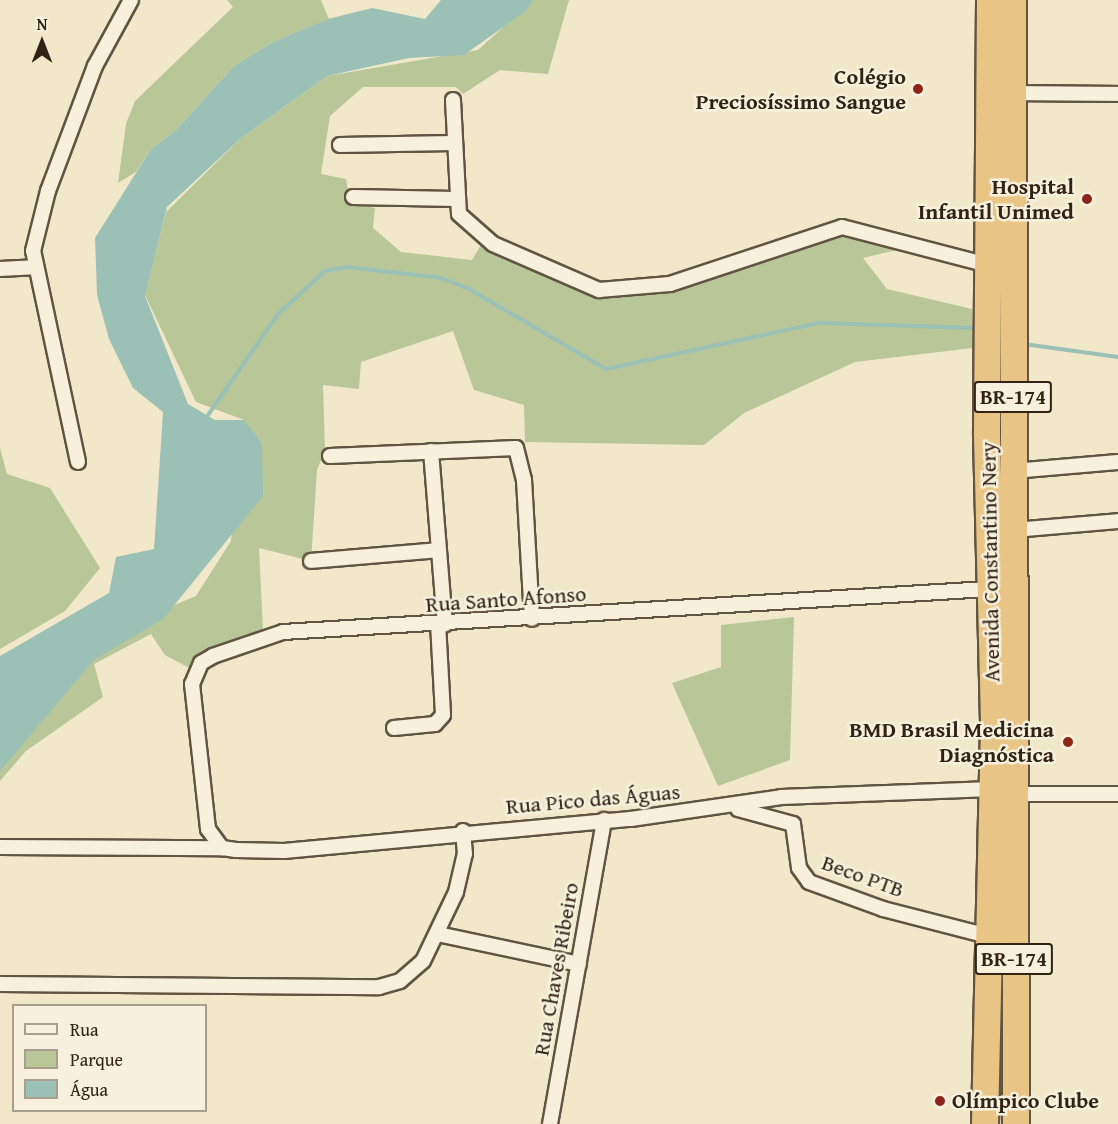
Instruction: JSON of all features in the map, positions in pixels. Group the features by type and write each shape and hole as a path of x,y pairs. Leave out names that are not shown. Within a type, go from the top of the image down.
{"highway":[{"name":"Avenida Constantino Nery","path":"990,0 988,589 1004,792 1016,1124"},
{"name":"Avenida Constantino Nery","path":"985,1124 988,936 1004,792 1014,530 1012,0"}],"street":[{"path":"78,462 34,267 48,190 95,66 131,0"},
{"path":"1013,93 1118,94"},
{"path":"453,100 455,199 459,214 493,244 598,290 670,284 842,226 988,265"},
{"path":"340,145 453,143"},
{"path":"353,197 455,199"},
{"path":"0,269 34,267"},
{"path":"330,456 516,448 524,480 532,619"},
{"path":"394,729 435,724 443,715 439,550 431,452"},
{"path":"1013,471 1118,462"},
{"path":"1014,530 1118,521"},
{"path":"311,561 439,550"},
{"name":"Rua Santo Afonso","path":"222,848 208,829 192,684 201,663 283,632 532,619 988,589"},
{"name":"Rua Pico das Águas","path":"0,847 222,848 284,851 463,831 732,808 807,795 1004,792 1118,794"},
{"name":"Beco PTB","path":"732,808 793,824 799,868 809,882 883,909 988,936"},
{"name":"Rua Chaves Ribeiro","path":"550,1124 604,820"},
{"path":"0,984 379,987 412,975 438,934 463,866 463,831"},
{"path":"438,934 579,964"}],"green space":[{"path":"227,0 321,0 329,19 273,42 234,66 176,130 151,149 136,172 118,183 126,124 135,101 233,7"},
{"path":"533,0 569,0 548,74 500,70 463,94 456,87 363,87 330,116 321,174 346,179 350,204 375,208 373,228 401,252 472,260 485,238 581,284 670,284 842,227 917,245 863,258 887,289 972,309 972,348 855,362 744,413 704,445 525,442 524,405 474,390 453,331 361,362 359,389 323,385 325,451 317,470 311,561 259,548 263,629 191,669 165,655 151,634 94,664 103,697 26,751 0,781 0,717 91,640 196,596 231,541 244,420 196,402 145,295 166,212 240,139 327,76 478,50"},
{"path":"0,448 7,474 50,488 100,568 65,611 0,649"},
{"path":"794,617 790,760 718,786 672,683 721,667 721,625"}],"water":[{"path":"441,0 533,0 527,10 464,55 409,58 327,76 240,139 167,207 145,296 188,404 215,420 244,420 262,444 263,496 163,619 94,660 0,771 0,656 109,593 116,557 154,549 163,412 133,388 109,339 97,295 95,238 151,149 176,130 234,66 273,42 328,19 372,8 425,19"}],"waterway":[{"path":"206,418 278,314 325,271 347,267 441,278 469,289 606,369 818,323 978,328"},
{"path":"1024,344 1118,357"}],"place":[{"name":"Colégio Preciosíssimo Sangue","path":"918,89"},
{"name":"Hospital Infantil Unimed","path":"1087,199"},
{"name":"BMD Brasil Medicina Diagnóstica","path":"1068,742"},
{"name":"Olímpico Clube","path":"940,1101"}]}
